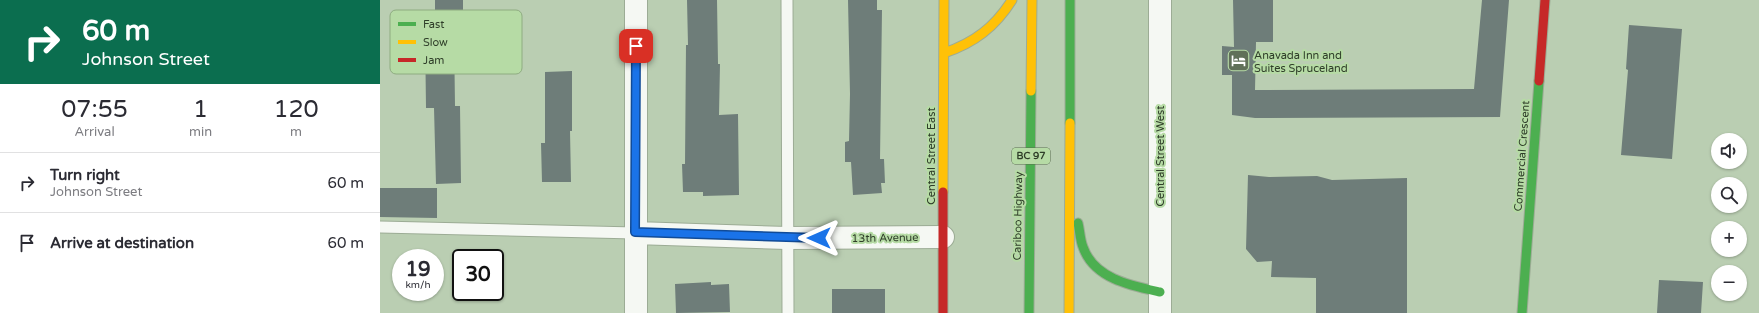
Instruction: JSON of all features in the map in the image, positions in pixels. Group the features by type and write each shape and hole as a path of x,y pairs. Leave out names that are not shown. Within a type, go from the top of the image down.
{"main road":[{"name":"Central Street East","path":"943,313 944,0"},
{"path":"944,52 964,47 981,35 1001,18 1012,0"},
{"name":"Cariboo Highway","path":"1029,313 1032,0"},
{"path":"1069,313 1070,0"},
{"name":"Commercial Crescent","path":"1522,313 1545,0"},
{"path":"1069,181 1083,249 1090,262 1101,273 1138,288 1160,292"}],"street":[{"path":"636,0 636,313"},
{"name":"Central Street West","path":"1160,0 1160,313"},
{"name":"13th Avenue","path":"635,232 788,238 943,237"}],"lane":[{"path":"786,0 788,313"},
{"path":"380,227 635,232"}],"building":[{"path":"435,0 463,0 463,10 435,10"},
{"path":"687,0 717,0 718,64 720,64 719,115 738,114 739,195 703,196 703,192 683,192 682,164 685,164 686,45 688,45"},
{"path":"848,0 877,0 877,10 882,10 880,159 884,159 885,183 881,183 882,193 853,195 851,162 845,162 845,142 849,141 850,94"},
{"name":"Anavada Inn and Suites Spruceland","path":"1233,0 1273,0 1273,42 1256,42 1255,90 1474,89 1482,0 1509,0 1500,117 1255,118 1232,115 1232,75 1222,75 1222,46 1234,47"},
{"path":"1629,25 1682,29 1672,159 1621,155 1628,70 1626,69"},
{"path":"572,71 572,131 570,131 571,182 542,182 541,143 545,143 545,72"},
{"path":"426,74 455,74 455,106 460,106 461,183 436,184 434,108 426,108"},
{"path":"1248,175 1269,177 1317,176 1332,180 1407,178 1407,313 1316,313 1316,278 1271,277 1272,261 1257,262 1246,249"},
{"path":"380,188 437,188 437,218 380,217"},
{"path":"1659,280 1703,282 1701,313 1657,313"},
{"path":"711,282 711,285 729,284 730,312 676,313 675,284"},
{"path":"832,289 885,289 885,313 832,313"}],"traffic: fast":[{"path":"1070,0 1070,123"},
{"path":"1522,313 1539,81"},
{"path":"1029,313 1031,91"},
{"path":"1078,223 1083,247 1088,258 1096,267 1105,274 1126,284 1160,292"}],"traffic: slow":[{"path":"943,192 944,0"},
{"path":"944,53 965,44 983,33 991,26 1012,0"},
{"path":"1031,91 1032,0"},
{"path":"1069,313 1070,123"}],"traffic: jam":[{"path":"1539,81 1545,0"},
{"path":"943,192 943,313"}],"place":[{"name":"Anavada Inn and Suites Spruceland","path":"1239,61"}],"route":[{"path":"636,46 635,232 819,238"}]}
